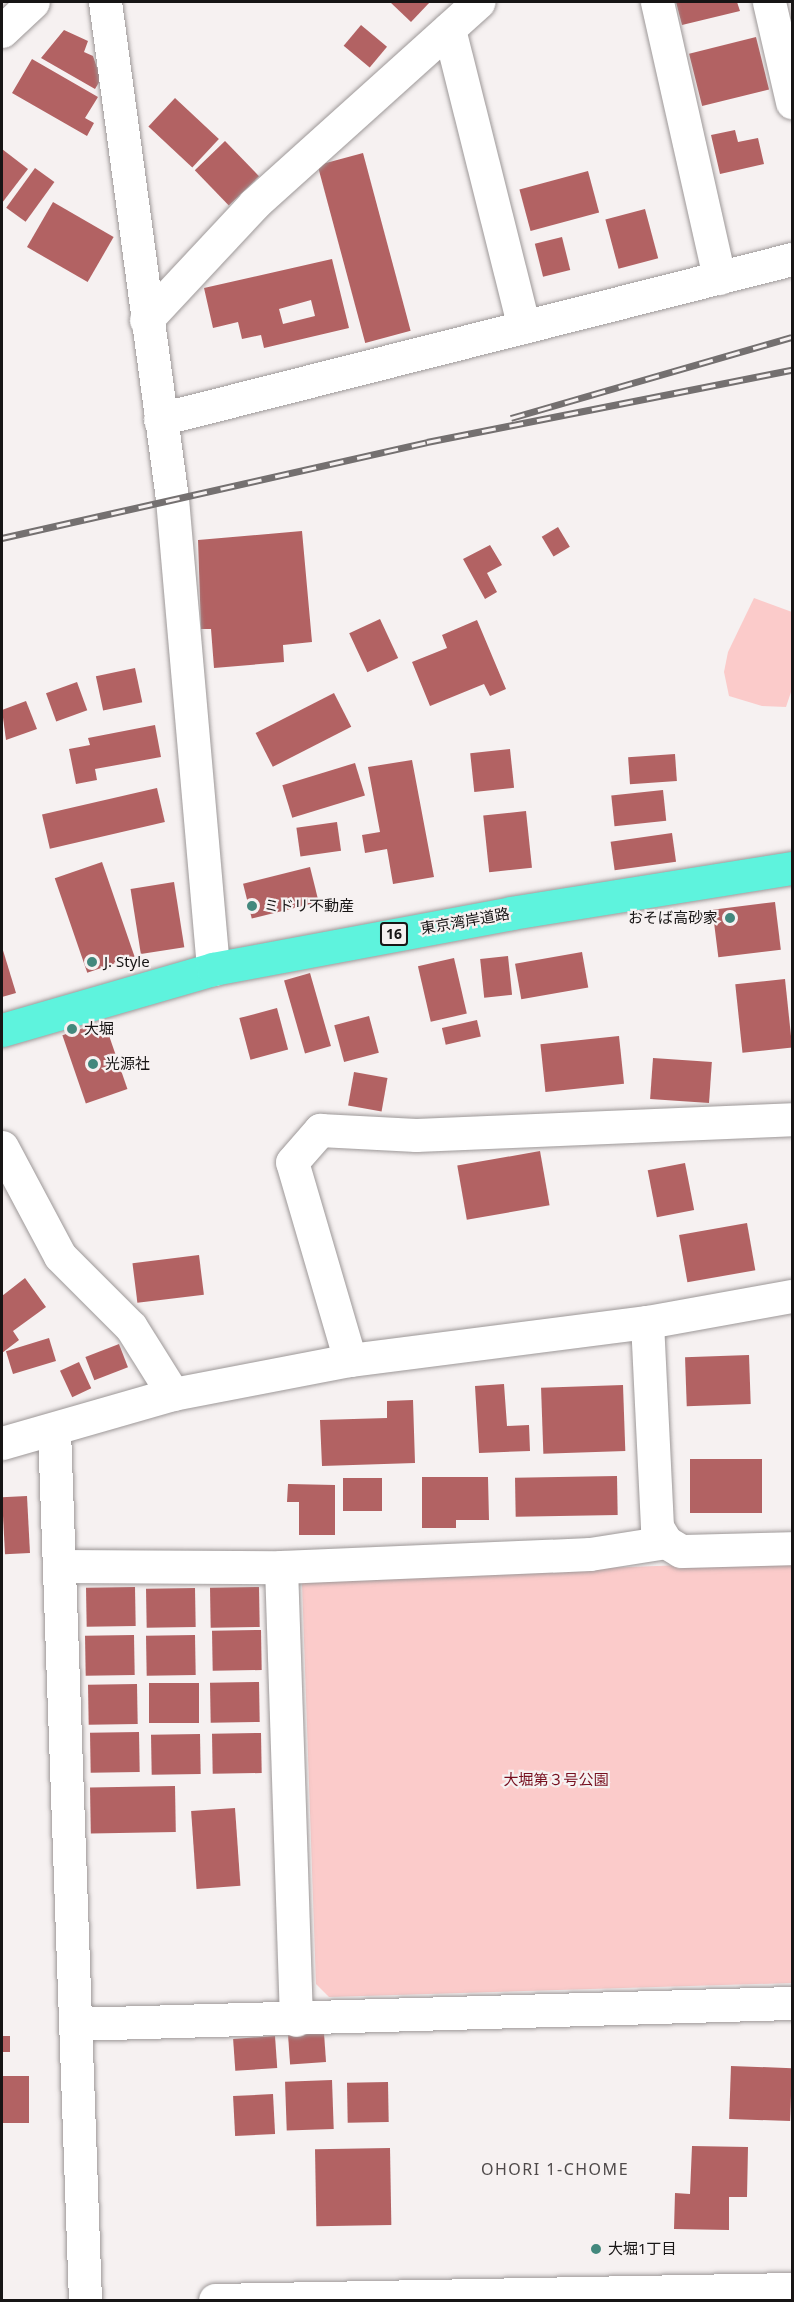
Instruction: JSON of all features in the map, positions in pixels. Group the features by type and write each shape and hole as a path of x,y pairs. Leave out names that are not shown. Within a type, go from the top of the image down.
{"highway":[{"name":"東京湾岸道路","path":"2,1030 213,969 511,913 792,868"}],"street":[{"path":"2,31 33,2"},
{"path":"105,2 146,320 172,499 213,969"},
{"path":"146,320 254,204 478,2"},
{"path":"657,2 719,278"},
{"path":"769,2 792,102"},
{"path":"449,29 524,327"},
{"path":"160,419 792,259"},
{"path":"350,1360 292,1162 320,1131 416,1135 792,1119"},
{"path":"2,1147 60,1257 130,1327 173,1394"},
{"path":"2,1443 54,1430 173,1394 350,1360 647,1322 792,1296"},
{"path":"647,1322 657,1527 666,1542 681,1551 792,1548"},
{"path":"54,1430 85,2301"},
{"path":"59,1566 281,1567 590,1554 666,1542"},
{"path":"281,1567 296,2020"},
{"path":"75,2025 792,2003"},
{"path":"215,2301 792,2289"}],"green space":[{"path":"754,598 792,612 792,689 786,707 762,706 729,696 724,672 728,652"},
{"name":"大堀第３号公園","path":"792,1561 792,1983 329,1997 316,1984 302,1583 309,1579"}],"building":[{"path":"390,2 430,2 411,22"},
{"path":"676,2 737,2 740,11 682,25"},
{"path":"361,25 387,47 370,68 344,46"},
{"path":"64,30 88,41 84,52 93,56 101,79 95,89 41,58"},
{"path":"756,37 769,89 702,106 689,54"},
{"path":"32,59 98,97 85,118 94,123 87,136 12,93"},
{"path":"175,98 219,139 192,167 148,127"},
{"path":"735,130 738,142 758,138 764,164 720,174 711,135"},
{"path":"225,141 259,176 229,205 195,170"},
{"path":"2,149 28,169 2,203"},
{"path":"363,153 411,331 365,343 318,165"},
{"path":"35,168 54,182 26,222 6,208"},
{"path":"588,171 599,213 531,231 519,189"},
{"path":"53,202 114,237 88,282 27,247"},
{"path":"645,209 658,258 619,269 605,220"},
{"path":"562,237 570,270 543,277 535,244"},
{"path":"332,259 349,328 264,348 261,335 242,339 238,322 213,328 204,288","holes":["311,300 315,316 283,324 279,309"]},
{"path":"558,527 570,547 554,557 542,537"},
{"path":"302,531 312,642 283,645 284,662 214,668 211,629 201,629 198,540"},
{"path":"490,545 502,565 487,573 497,592 485,599 463,559"},
{"path":"380,619 398,658 367,672 349,633"},
{"path":"477,620 506,689 490,696 484,684 430,706 412,662 447,648 442,635"},
{"path":"135,668 142,702 103,711 96,676"},
{"path":"77,682 87,710 56,721 46,693"},
{"path":"334,693 351,727 273,767 256,733"},
{"path":"26,701 37,729 6,740 2,710"},
{"path":"155,725 161,757 95,769 97,780 76,784 69,749 90,745 88,738"},
{"path":"510,749 514,788 474,792 470,753"},
{"path":"675,754 677,781 630,784 628,757"},
{"path":"412,760 434,877 393,884 387,849 365,853 362,835 380,832 368,767"},
{"path":"355,763 365,796 292,818 282,785"},
{"path":"157,788 165,822 50,849 42,815"},
{"path":"663,790 666,821 615,826 611,795"},
{"path":"526,811 532,868 489,872 483,815"},
{"path":"337,822 341,851 300,856 296,828"},
{"path":"672,833 676,862 615,870 611,842"},
{"path":"102,862 135,957 87,973 55,878"},
{"path":"310,867 319,902 252,919 243,884"},
{"path":"174,882 184,947 141,954 131,889"},
{"path":"775,902 781,950 718,957 712,910"},
{"path":"2,947 16,993 2,997"},
{"path":"582,952 588,987 521,999 515,964"},
{"path":"508,956 512,995 484,998 480,959"},
{"path":"454,958 467,1014 431,1022 418,966"},
{"path":"310,973 331,1046 305,1053 284,980"},
{"path":"785,979 792,1048 742,1053 735,984"},
{"path":"277,1008 288,1050 250,1060 239,1018"},
{"path":"369,1016 379,1053 344,1062 334,1025"},
{"path":"477,1020 481,1037 446,1045 442,1028"},
{"path":"104,1021 127,1089 86,1103 62,1035"},
{"path":"619,1036 624,1084 545,1092 540,1044"},
{"path":"653,1058 712,1062 709,1103 650,1099"},
{"path":"354,1072 387,1078 382,1111 348,1105"},
{"path":"540,1151 550,1205 467,1220 457,1166"},
{"path":"685,1163 694,1210 657,1217 648,1170"},
{"path":"747,1223 755,1270 687,1282 679,1235"},
{"path":"199,1255 204,1295 137,1303 132,1263"},
{"path":"25,1278 46,1307 13,1331 19,1340 2,1353 2,1296"},
{"path":"49,1338 56,1361 13,1374 6,1351"},
{"path":"119,1344 128,1367 94,1380 85,1357"},
{"path":"749,1355 751,1404 687,1406 685,1357"},
{"path":"79,1362 91,1388 72,1397 60,1371"},
{"path":"504,1384 507,1426 529,1425 530,1451 479,1453 475,1386"},
{"path":"623,1385 625,1451 543,1454 541,1388"},
{"path":"413,1400 415,1463 322,1466 320,1420 387,1418 387,1401"},
{"path":"690,1459 762,1459 762,1513 690,1513"},
{"path":"617,1476 618,1515 516,1517 515,1478"},
{"path":"422,1477 488,1477 489,1520 456,1520 456,1528 422,1528"},
{"path":"343,1478 382,1478 382,1511 343,1511"},
{"path":"288,1484 335,1485 335,1535 299,1535 299,1502 287,1502"},
{"path":"27,1496 30,1553 5,1554 2,1497"},
{"path":"135,1587 136,1626 87,1627 86,1588"},
{"path":"259,1587 260,1627 211,1628 210,1588"},
{"path":"195,1588 196,1627 147,1628 146,1589"},
{"path":"261,1630 262,1670 213,1671 212,1631"},
{"path":"134,1635 135,1675 86,1676 85,1636"},
{"path":"195,1635 196,1675 147,1676 146,1636"},
{"path":"259,1682 260,1722 211,1723 210,1683"},
{"path":"149,1683 199,1683 199,1723 149,1723"},
{"path":"137,1684 138,1724 89,1725 88,1685"},
{"path":"139,1732 140,1772 91,1773 90,1733"},
{"path":"261,1733 262,1773 213,1774 212,1734"},
{"path":"200,1734 201,1774 152,1775 151,1735"},
{"path":"175,1786 176,1832 91,1833 90,1787"},
{"path":"235,1808 240,1886 197,1889 191,1811"},
{"path":"324,2033 326,2062 290,2064 288,2036"},
{"path":"2,2036 10,2036 10,2052 2,2052"},
{"path":"275,2036 277,2068 235,2071 233,2039"},
{"path":"731,2066 792,2068 790,2121 729,2119"},
{"path":"2,2076 29,2076 29,2123 2,2123"},
{"path":"332,2080 334,2129 287,2131 285,2082"},
{"path":"388,2082 389,2122 348,2123 347,2083"},
{"path":"273,2094 275,2134 235,2136 233,2096"},
{"path":"692,2146 748,2147 747,2197 729,2197 729,2230 674,2229 675,2193 690,2194"},
{"path":"390,2148 391,2225 316,2226 315,2149"}],"railway":[{"path":"511,418 792,337"},
{"path":"2,538 427,442 792,370"}],"place":[{"name":"ミドリ不動産","path":"252,906"},
{"name":"おそば高砂家","path":"730,918"},
{"name":"J. Style","path":"92,962"},
{"name":"大堀","path":"72,1029"},
{"name":"光源社","path":"93,1064"},
{"name":"大堀1丁目","path":"596,2249"}],"district":[{"name":"OHORI 1-CHOME","path":"555,2169"}]}
